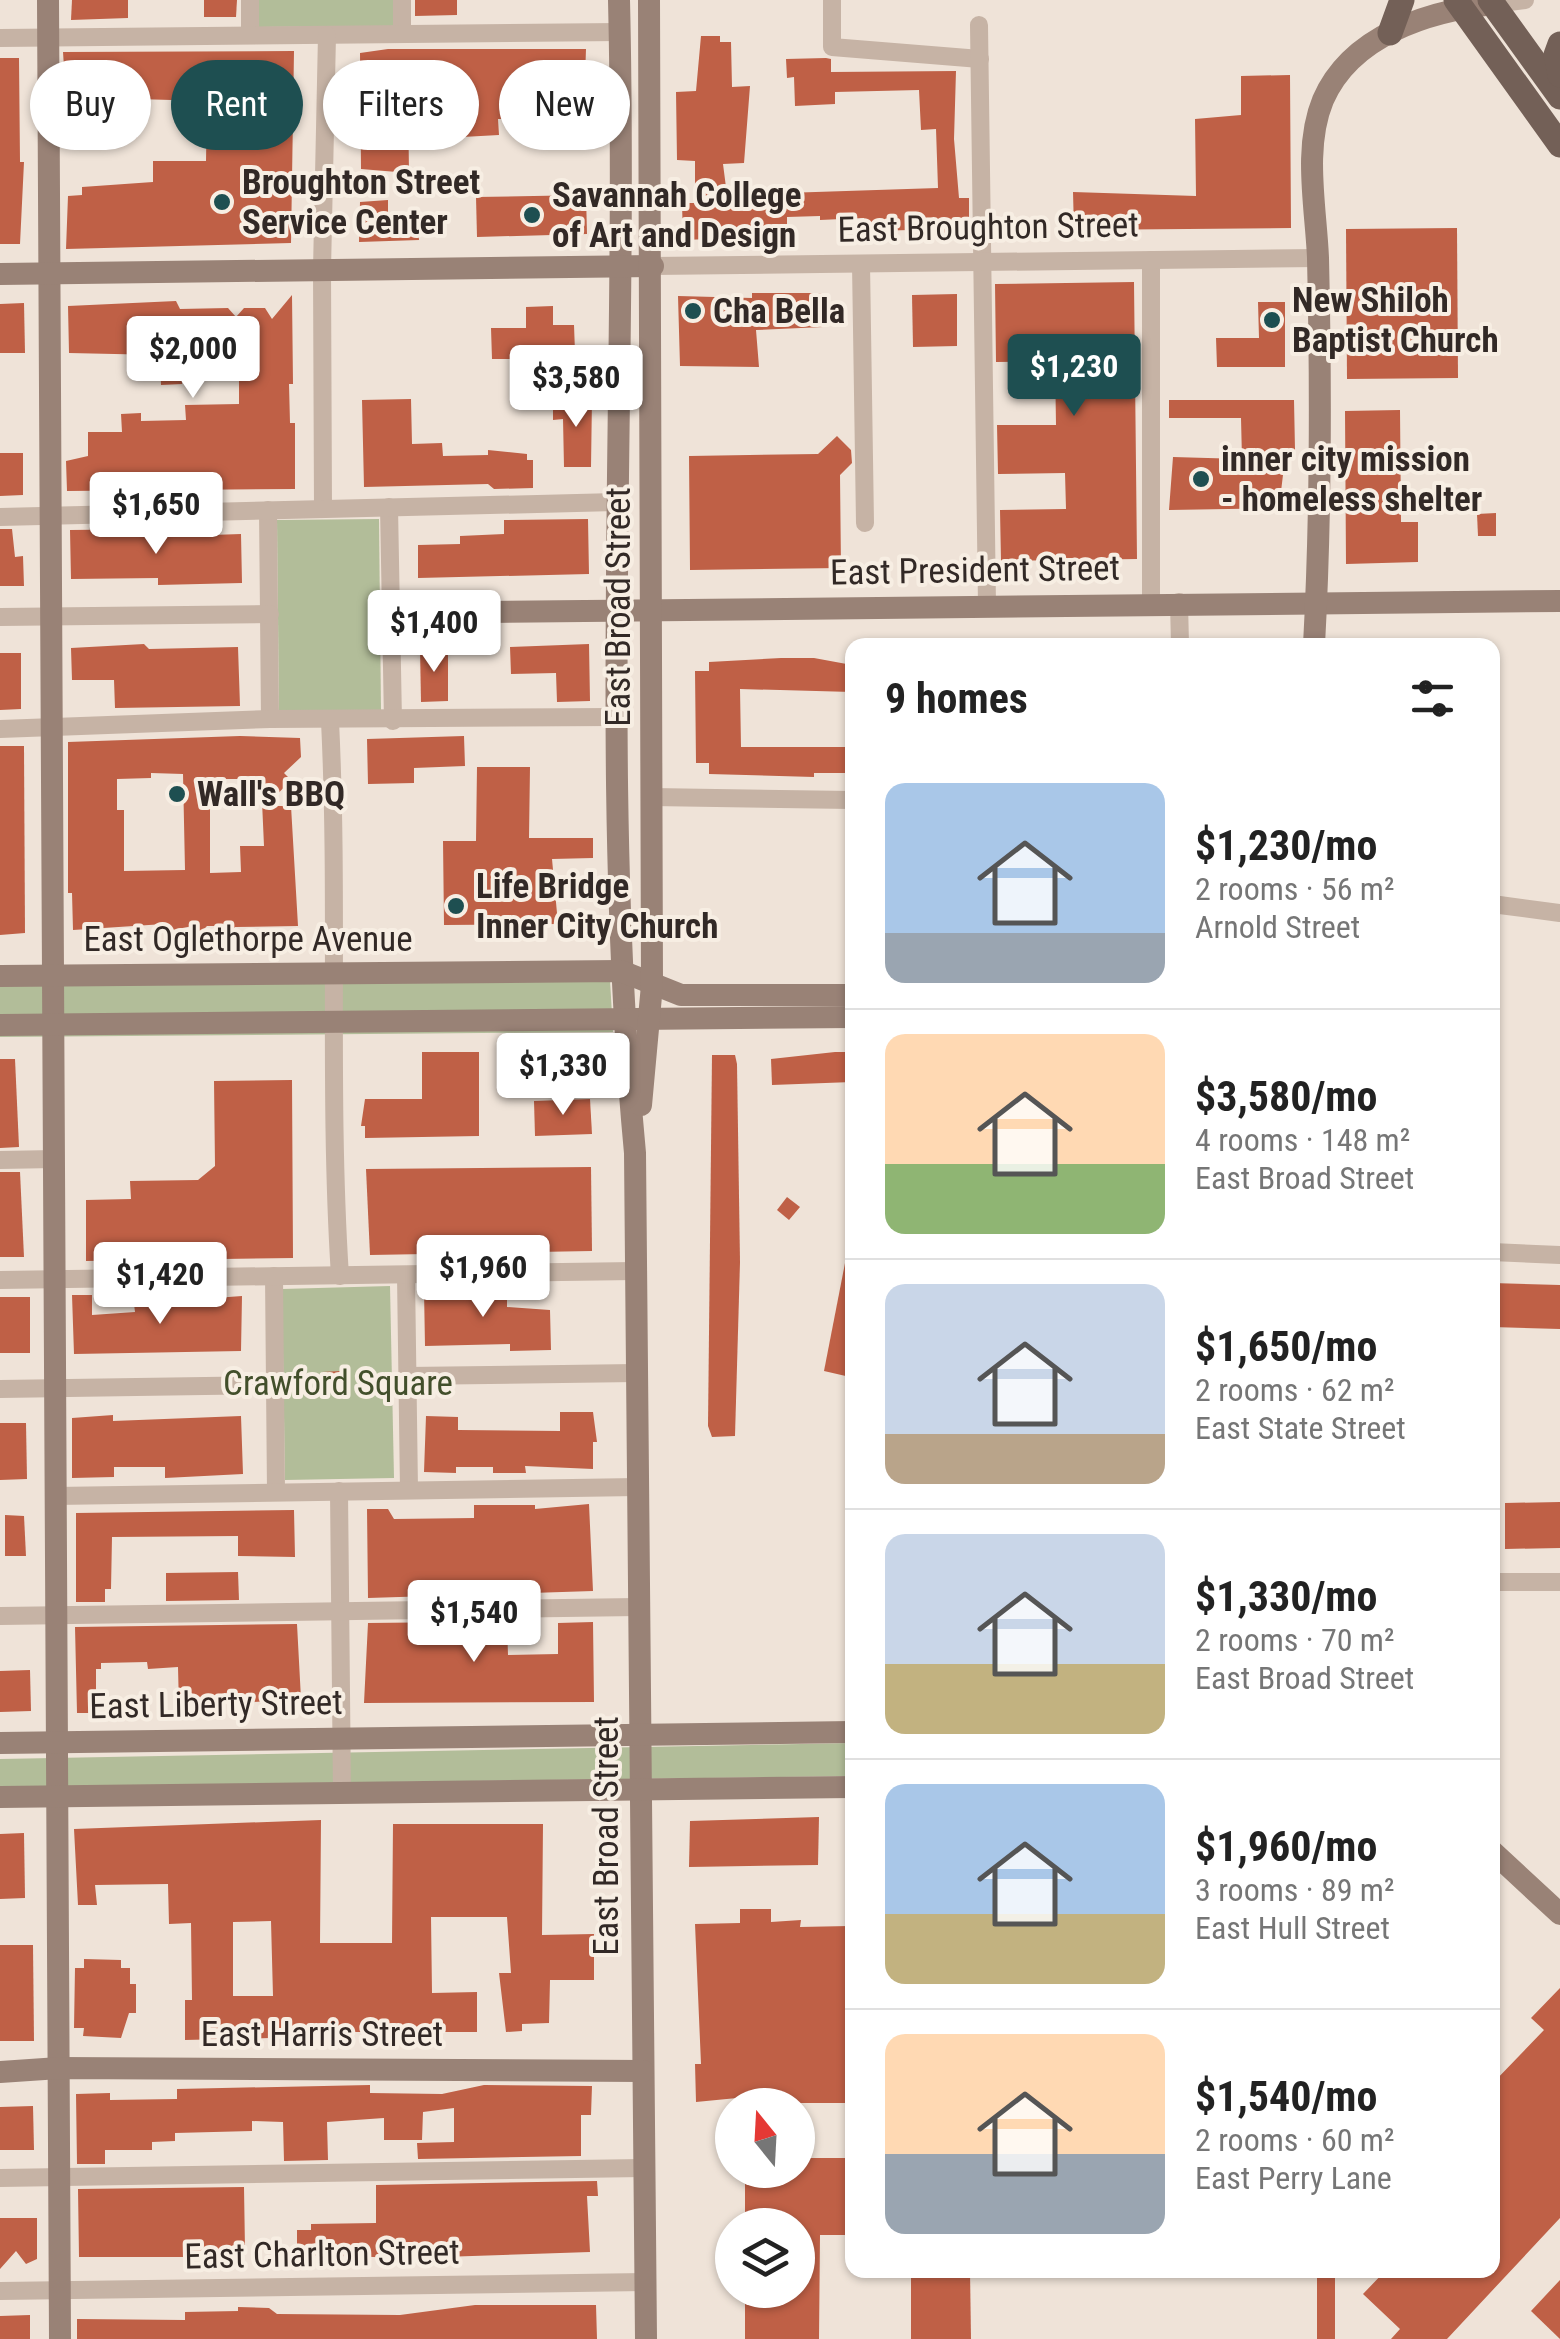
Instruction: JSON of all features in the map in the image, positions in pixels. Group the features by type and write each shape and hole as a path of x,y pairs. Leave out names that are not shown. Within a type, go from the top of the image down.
{"main road":[{"path":"48,0 56,974 54,1388 60,2339"},
{"name":"East Broad Street","path":"619,0 616,717 622,1019 635,1153 646,2339"},
{"name":"East Broad Street","path":"635,1153 652,984 653,266 649,0"},
{"path":"1390,33 1402,0"},
{"path":"1314,638 1318,258 1314,143 1323,100 1365,49 1406,23 1458,4 1492,2 1560,97"},
{"path":"1458,4 1560,145"},
{"path":"1560,44 1556,55 1560,74"},
{"name":"East Broughton Street","path":"0,274 653,266"},
{"name":"East President Street","path":"390,613 1317,600 1560,601"},
{"name":"East Oglethorpe Avenue","path":"0,976 621,971 700,997 845,995"},
{"path":"0,1025 845,1017"},
{"name":"East Liberty Street","path":"0,1743 845,1732"},
{"path":"0,1797 845,1787"},
{"path":"1500,1858 1560,1914"},
{"name":"East Harris Street","path":"0,2072 58,2068 643,2071"}],"street":[{"path":"250,0 250,34"},
{"path":"402,0 402,34"},
{"path":"832,0 832,46 980,59"},
{"path":"1492,2 1524,0"},
{"path":"980,25 986,262 986,605"},
{"path":"0,38 620,32"},
{"path":"323,508 322,270 327,34"},
{"name":"East Broughton Street","path":"653,266 1318,258"},
{"path":"1151,260 1151,602"},
{"path":"861,264 865,523"},
{"path":"0,518 616,502"},
{"path":"389,507 393,721"},
{"path":"268,510 270,719"},
{"path":"1180,602 1180,638"},
{"path":"0,616 270,614"},
{"path":"0,729 270,719 616,717"},
{"path":"330,721 338,1021 332,1157 340,1276"},
{"path":"652,798 845,800"},
{"path":"1500,905 1560,913"},
{"path":"0,1160 55,1159"},
{"path":"1500,1252 1560,1255"},
{"path":"0,1280 635,1271"},
{"path":"406,1274 408,1490"},
{"path":"274,1276 276,1492"},
{"path":"407,1376 636,1373"},
{"path":"0,1389 275,1385"},
{"path":"55,1496 637,1487"},
{"path":"339,1491 342,1793"},
{"path":"1500,1582 1560,1582"},
{"path":"0,1616 638,1608"},
{"path":"0,2178 643,2168"},
{"name":"East Charlton Street","path":"0,2291 645,2282"}],"green space":[{"path":"259,0 394,0 394,26 259,27"},
{"path":"379,519 381,711 279,713 277,520"},
{"path":"609,963 613,1032 0,1037 0,973"},
{"name":"Crawford Square","path":"390,1286 394,1478 285,1480 282,1289"},
{"path":"845,1743 845,1776 0,1787 0,1759"}],"building":[{"path":"72,0 128,0 128,18 71,20"},
{"path":"204,0 237,0 236,17 204,17"},
{"path":"415,0 457,0 457,15 415,16"},
{"path":"701,36 720,36 720,42 731,42 732,87 750,86 744,163 723,164 727,195 938,188 936,129 921,130 919,90 835,92 835,104 795,106 794,77 787,78 786,59 831,59 831,72 956,71 954,139 959,198 969,198 969,232 912,235 912,230 864,231 864,218 820,220 820,216 787,217 787,236 683,240 682,203 695,203 695,161 677,160 676,92 696,91"},
{"path":"388,49 586,49 586,60 499,60 499,135 479,136 479,60 360,60 360,53"},
{"path":"294,51 294,60 171,60 171,100 151,99 151,60 64,60 63,52"},
{"path":"0,58 19,58 20,162 24,162 20,244 0,244"},
{"path":"1290,75 1291,228 1074,230 1073,192 1196,196 1195,119 1241,115 1241,76"},
{"path":"206,150 292,150 291,243 66,249 68,196 82,195 82,187 153,182 153,161 206,161"},
{"path":"361,150 409,150 409,173 361,169"},
{"name":"Savannah College of Art and Design","path":"586,195 587,234 477,237 476,197"},
{"path":"388,200 388,213 417,213 419,240 359,242 360,202"},
{"path":"1457,228 1458,378 1347,379 1346,229"},
{"path":"1134,282 1137,559 1001,561 1000,510 1066,509 1065,473 998,474 997,425 1056,425 1055,361 996,362 995,284"},
{"path":"752,293 822,293 823,327 756,330 759,367 680,366 678,296 752,298"},
{"path":"957,294 957,346 913,347 912,295"},
{"path":"292,295 293,384 289,384 290,423 295,423 295,489 67,491 66,461 88,456 88,432 122,432 121,414 141,413 141,421 186,420 185,405 239,404 239,353 181,355 182,384 161,385 160,355 69,353 68,306 176,301 180,309 228,308 236,317 244,308 265,308 272,319"},
{"name":"New Shiloh Baptist Church","path":"1258,302 1285,302 1285,367 1217,367 1216,338 1259,338"},
{"path":"24,303 25,353 0,353 0,304"},
{"path":"553,306 553,325 574,325 575,352 554,351 555,359 492,359 491,328 526,328 526,307"},
{"path":"592,398 591,467 564,467 563,419 553,420 553,399"},
{"path":"411,399 412,444 442,443 443,456 488,455 488,450 527,454 527,460 533,460 533,488 494,489 488,484 364,487 362,400"},
{"path":"1169,400 1294,400 1295,450 1286,450 1279,508 1169,510 1173,457 1242,459 1241,418 1169,418"},
{"path":"1400,410 1401,522 1418,522 1418,562 1346,564 1345,411"},
{"path":"837,436 851,450 852,463 840,475 841,568 690,570 689,456 818,454"},
{"path":"0,453 23,453 23,495 0,496"},
{"path":"1496,513 1496,536 1478,536 1477,514"},
{"path":"588,519 589,574 418,578 418,545 460,544 460,536 504,534 504,520"},
{"path":"0,529 12,529 15,557 23,556 24,586 0,586"},
{"path":"153,529 153,537 241,534 242,583 158,585 158,578 71,579 70,530"},
{"path":"144,644 149,649 238,647 240,706 115,708 114,680 72,680 71,648"},
{"path":"589,644 590,701 557,702 556,673 511,674 510,647"},
{"path":"420,648 448,648 448,701 421,702"},
{"path":"0,653 21,653 21,709 0,710"},
{"path":"814,658 845,664 845,692 740,689 741,747 845,747 845,773 814,773 814,777 709,774 709,763 696,763 695,671 709,671 709,662"},
{"path":"240,736 300,738 301,757 284,773 291,780 266,806 291,806 298,926 235,927 230,932 224,926 207,926 201,932 193,926 172,930 164,924 73,930 72,893 68,893 68,742","holes":["151,773 183,774 185,870 124,871 124,810 117,810 117,779 151,778","210,779 261,779 264,846 240,846 241,872 210,873"]},
{"path":"464,736 465,766 414,768 414,783 368,784 367,739"},
{"path":"0,746 24,746 25,933 0,935"},
{"path":"477,767 530,767 529,838 593,838 593,858 552,859 558,924 444,925 443,841 476,841"},
{"path":"422,1052 479,1052 479,1136 365,1138 365,1126 361,1126 365,1099 422,1099"},
{"path":"845,1052 845,1082 772,1085 771,1059"},
{"path":"712,1055 735,1055 737,1064 740,1262 735,1436 712,1437 708,1426"},
{"path":"0,1059 15,1059 19,1147 0,1148"},
{"path":"292,1080 293,1258 86,1261 86,1200 131,1199 130,1181 198,1180 215,1166 214,1081"},
{"path":"590,1099 592,1134 535,1136 534,1101"},
{"path":"591,1167 592,1251 370,1255 366,1169"},
{"path":"0,1172 20,1172 24,1257 0,1257"},
{"path":"787,1197 800,1207 789,1220 777,1210"},
{"path":"845,1263 845,1376 824,1371"},
{"path":"1500,1283 1560,1285 1560,1329 1500,1327"},
{"path":"507,1287 507,1307 550,1310 551,1350 510,1351 510,1344 425,1346 424,1290"},
{"path":"72,1295 92,1295 92,1315 135,1312 134,1304 242,1296 241,1351 74,1354"},
{"path":"0,1297 30,1297 30,1353 0,1353"},
{"path":"340,1371 340,1389 322,1390 322,1372"},
{"path":"560,1412 593,1412 597,1442 593,1442 593,1469 525,1466 526,1473 493,1473 493,1467 456,1467 456,1473 424,1472 426,1416 458,1417 458,1430 560,1431"},
{"path":"113,1415 113,1421 241,1416 243,1474 165,1478 165,1467 114,1467 114,1477 72,1478 72,1418"},
{"path":"0,1423 26,1423 27,1479 0,1480"},
{"path":"1560,1502 1560,1548 1505,1549 1505,1503"},
{"path":"589,1504 593,1591 368,1598 367,1509 388,1509 394,1519 474,1518 474,1505 535,1505 535,1509"},
{"path":"294,1510 295,1557 238,1556 238,1536 112,1537 111,1589 105,1589 105,1602 76,1602 76,1513"},
{"path":"5,1515 24,1516 26,1556 5,1556"},
{"path":"238,1572 239,1600 166,1601 166,1573"},
{"path":"593,1622 594,1702 364,1703 368,1623 507,1624 508,1655 558,1654 558,1623"},
{"path":"297,1624 301,1699 179,1707 178,1667 148,1669 147,1662 101,1663 101,1669 96,1669 96,1708 93,1713 77,1713 75,1627"},
{"path":"30,1670 31,1711 0,1712 0,1671"},
{"path":"819,1817 818,1865 689,1867 690,1821"},
{"path":"321,1820 320,1943 392,1943 393,1824 543,1824 542,1935 594,1934 594,1980 550,1980 549,2023 522,2024 522,2031 506,2032 499,1973 511,1973 507,1917 431,1917 432,1993 477,1992 477,2032 311,2032 270,2038 185,2040 185,2000 192,2000 191,1923 169,1924 168,1884 95,1885 97,1905 78,1905 74,1829","holes":["271,1921 273,1996 233,1996 233,1922"]},
{"path":"24,1833 25,1898 0,1899 0,1834"},
{"path":"740,1909 771,1909 771,1922 801,1920 800,1927 845,1926 845,2103 815,2103 815,2088 715,2088 715,2100 696,2102 695,2064 701,2064 695,1924 740,1923"},
{"path":"0,1945 33,1945 34,2041 0,2041"},
{"path":"84,1959 121,1960 121,1968 130,1968 130,1984 136,1984 136,2013 129,2013 121,2038 83,2036 84,2028 74,2028 75,1968 84,1968"},
{"path":"1560,1988 1560,2218 1447,2339 1391,2339 1400,2329 1363,2294 1378,2278 1500,2278 1500,2076 1544,2030 1531,2018"},
{"path":"370,2085 370,2093 442,2094 484,2085 592,2086 591,2115 581,2115 581,2156 418,2159 417,2143 454,2142 454,2108 423,2112 422,2140 384,2140 384,2118 327,2122 328,2160 284,2161 283,2122 252,2121 252,2131 175,2133 175,2141 152,2142 152,2150 105,2150 105,2164 77,2164 76,2094 110,2093 110,2100 177,2099 177,2089"},
{"path":"33,2106 34,2150 0,2150 0,2107"},
{"path":"815,2158 845,2158 845,2235 820,2235 819,2339 745,2339 745,2308 815,2308 815,2208 745,2208 745,2188 815,2188"},
{"path":"597,2181 598,2196 587,2196 590,2252 412,2258 297,2255 297,2230 311,2230 311,2224 376,2223 376,2185"},
{"path":"244,2187 245,2250 231,2251 231,2257 79,2257 78,2189"},
{"path":"0,2218 37,2218 37,2259 26,2264 16,2251 0,2269"},
{"path":"911,2278 970,2278 971,2339 911,2339"},
{"path":"1317,2278 1335,2278 1335,2339 1317,2339"},
{"path":"1560,2280 1560,2339 1531,2311"},
{"path":"475,2305 596,2305 597,2339 77,2339 77,2319 185,2320 185,2312 238,2311 238,2307 269,2308 277,2314 400,2315"},
{"path":"30,2315 30,2339 0,2339 0,2316"}],"place":[{"name":"Broughton Street Service Center","path":"222,202"},
{"name":"Savannah College of Art and Design","path":"532,215"},
{"name":"Cha Bella","path":"693,311"},
{"name":"New Shiloh Baptist Church","path":"1272,320"},
{"name":"inner city mission - homeless shelter","path":"1201,479"},
{"name":"Wall's BBQ","path":"177,794"},
{"name":"Life Bridge Inner City Church","path":"456,906"}]}
